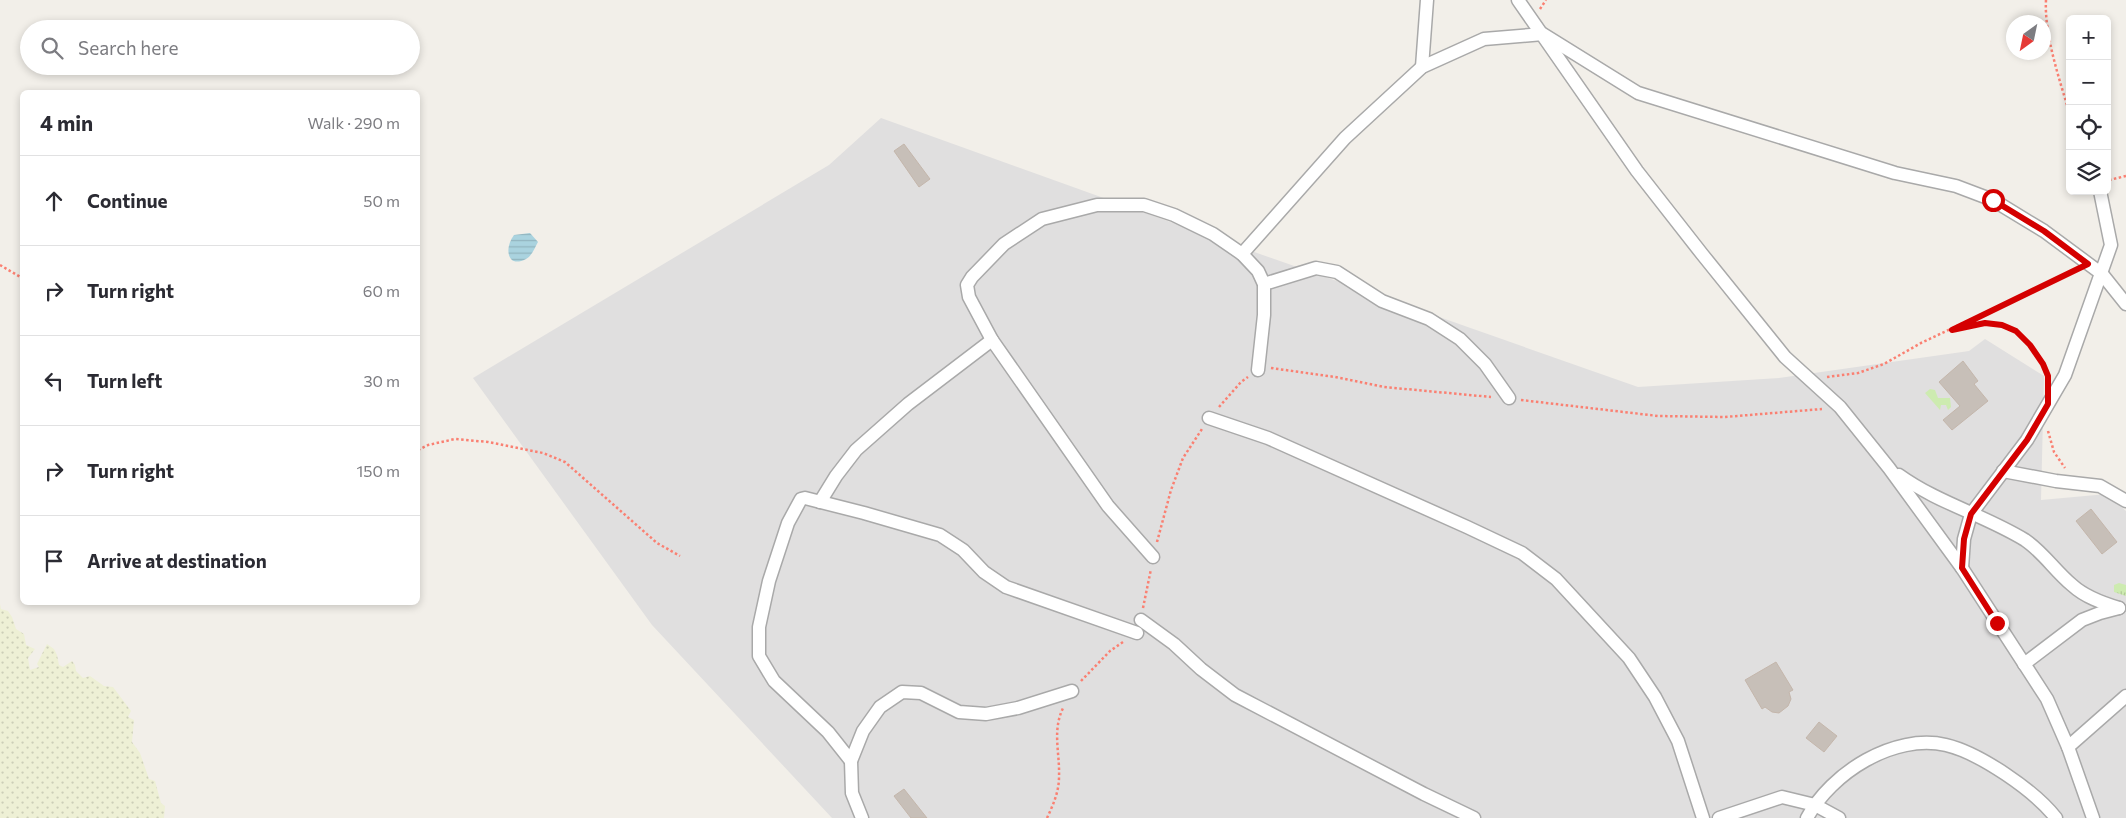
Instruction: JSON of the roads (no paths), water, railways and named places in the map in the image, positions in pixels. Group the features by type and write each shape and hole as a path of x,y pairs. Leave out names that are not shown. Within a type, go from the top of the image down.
{"street":[{"path":"1422,67 1427,0"},
{"path":"1518,0 1649,186 1785,357 1840,407 1889,468 1962,568 2046,700 2068,747 2093,818"},
{"path":"1242,254 1345,138 1422,67 1484,39 1543,34 1638,93 1895,172 1956,186 1993,200 2044,231 2102,274 2126,304"},
{"path":"1962,568 1964,539 1971,514 2027,440 2065,375 2111,246 2101,195"},
{"path":"1153,557 1108,506 992,340 968,297 967,285 972,277 1004,244 1042,219 1097,205 1144,205 1174,215 1213,234 1242,254 1258,271 1264,284 1264,315 1258,370"},
{"path":"1264,284 1316,268 1337,272 1382,301 1429,320 1460,338 1485,364 1509,398"},
{"path":"820,502 836,476 856,450 908,404 992,340"},
{"path":"1209,418 1268,438 1467,527 1522,553 1556,579 1629,658 1655,696 1678,741 1703,818"},
{"path":"1889,468 1918,488 2005,529 2027,542 2072,585 2088,596 2119,608 2082,620 2024,664"},
{"path":"2003,471 2100,486 2126,501"},
{"path":"851,761 828,732 774,681 759,656 759,627 769,581 788,523 801,499 820,502 940,535 963,550 984,572 1006,587 1137,633"},
{"path":"1141,620 1174,644 1201,669 1235,695 1424,794 1474,818"},
{"path":"862,818 852,793 851,761 863,731 880,707 902,692 921,693 959,712 986,714 1018,708 1072,691"},
{"path":"2068,747 2126,696"},
{"path":"1807,818 1814,804 1850,770 1890,748 1924,743 1946,745 1965,752 1992,766 2037,799 2056,818"},
{"path":"1720,818 1782,797 1814,804 1839,818"}],"water":[{"path":"530,233 538,242 532,254 520,261 511,259 508,251 514,235"}]}
